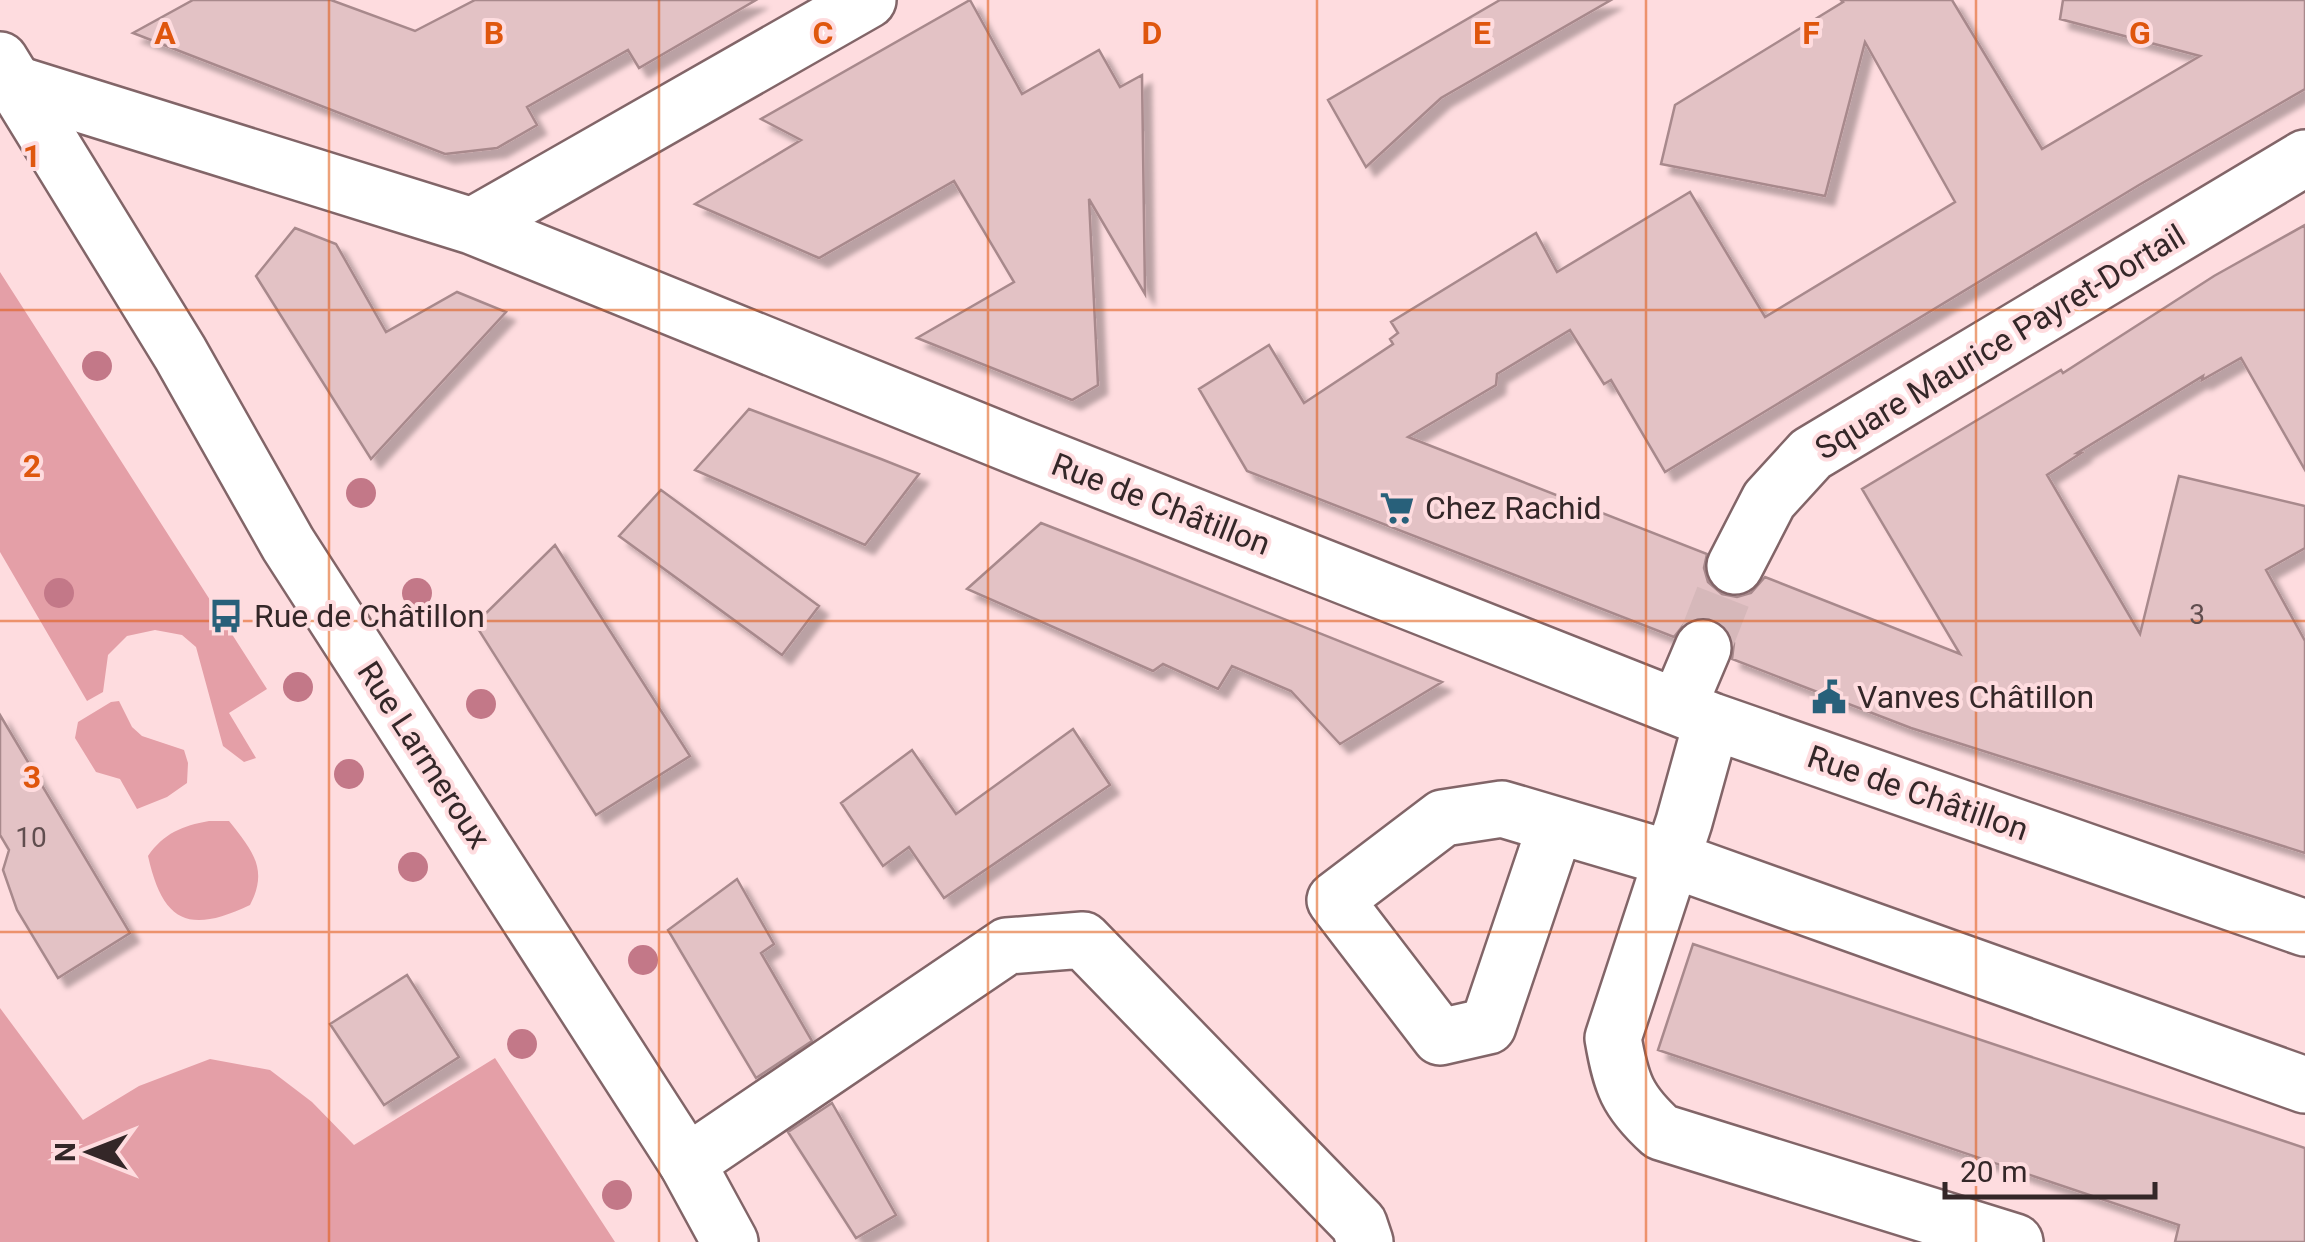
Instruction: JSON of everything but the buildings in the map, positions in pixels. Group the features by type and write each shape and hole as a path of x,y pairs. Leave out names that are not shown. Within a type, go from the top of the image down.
{"street":[{"path":"472,226 868,0"},
{"name":"Rue de Châtillon","path":"8,72 472,226 1015,446 1695,714 2305,928"},
{"name":"Rue Larmeroux","path":"8,72 180,353 288,544 687,1163 730,1242"},
{"name":"Square Maurice Payret-Dortail","path":"1736,566 1769,500 1812,454 2305,158"},
{"path":"1703,648 1671,860 1613,1038 1619,1070 1635,1108 1661,1132 2015,1242"},
{"path":"1556,826 1671,860 2305,1086"},
{"path":"687,1163 1007,946 1082,940 1360,1224 1365,1242"}],"shaded area":[{"path":"0,272 267,689 229,713 256,758 244,762 223,746 196,647 182,635 155,630 127,636 108,655 103,692 87,701 0,552"},
{"path":"119,701 132,727 142,736 184,750 188,763 187,783 167,797 137,809 120,779 96,772 75,738 78,722"},
{"path":"209,821 229,821 251,851 258,881 250,905 229,914 195,920 171,909 154,879 148,856 174,832"},
{"path":"0,1008 83,1120 139,1086 210,1059 270,1070 312,1102 354,1145 495,1058 615,1242 0,1242"}],"tunnel":[{"path":"1703,648 1735,566"}],"place":[{"name":"Chez Rachid","path":"1397,508"},
{"name":"Rue de Châtillon","path":"226,616"},
{"name":"Vanves Châtillon","path":"1829,697"}]}
